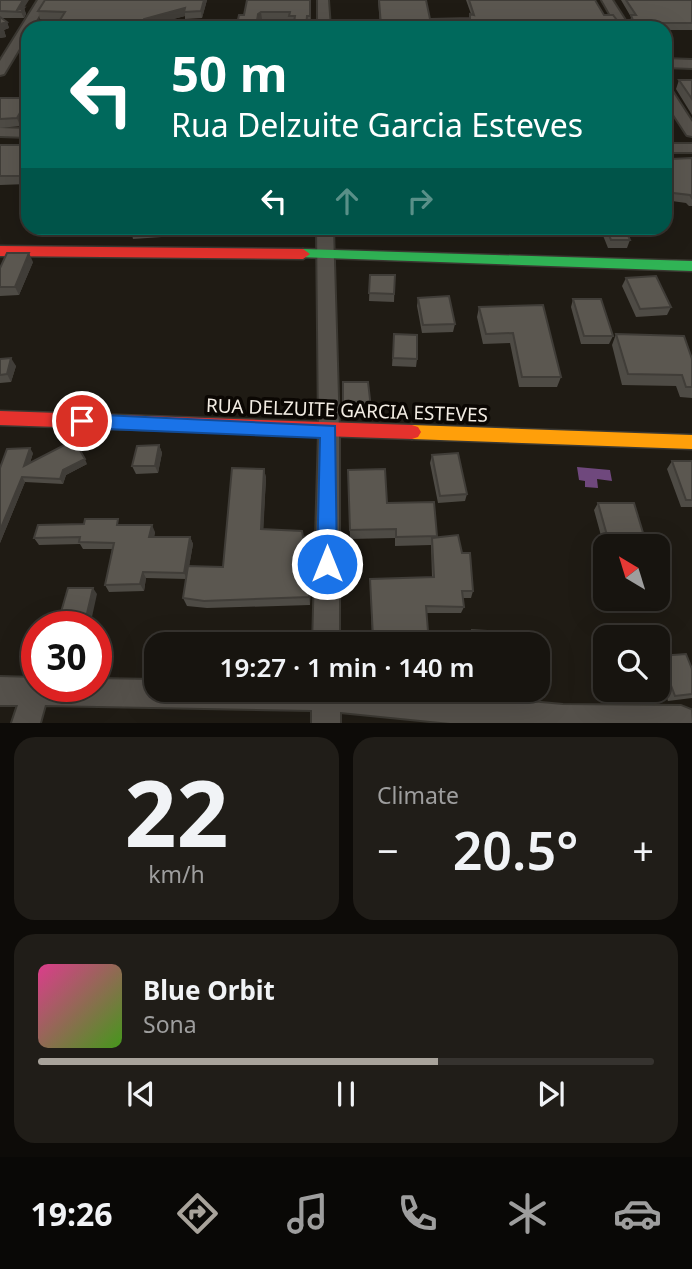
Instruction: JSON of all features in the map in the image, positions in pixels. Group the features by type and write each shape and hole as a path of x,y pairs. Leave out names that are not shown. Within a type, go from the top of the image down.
{"street":[{"path":"28,21 43,0"},
{"path":"323,0 324,21"},
{"path":"607,0 620,21"},
{"path":"0,71 6,51 21,30"},
{"path":"672,63 692,64"},
{"path":"672,102 692,132"},
{"path":"0,132 21,133"},
{"path":"672,148 692,148"},
{"path":"325,235 329,431 326,632"},
{"path":"0,251 186,251 692,267"},
{"name":"RUA DELZUITE GARCIA ESTEVES","path":"0,418 692,442"},
{"path":"0,691 21,692"},
{"path":"112,695 326,703 461,716 681,720"},
{"path":"26,723 32,702"}],"shaded area":[{"path":"577,467 610,470 612,481 597,479 598,488 585,487 585,481 579,480"}],"building":[{"path":"0,0 23,0 17,10 24,8 21,12 0,11"},
{"path":"45,0 204,0 201,11 184,12 185,8 143,21 59,21 65,12 38,11"},
{"path":"247,0 310,0 310,16 307,16 307,21 294,21 295,16 289,16 290,12 261,12 257,21 238,21 239,15 244,15"},
{"path":"379,0 426,0 430,19 470,18 470,14 474,15 469,0 595,0 604,15 613,15 618,21 381,21"},
{"path":"626,0 692,0 692,23 633,21 631,15 636,15"},
{"path":"679,80 692,80 692,99"},
{"path":"0,98 21,98 21,111 17,118 0,119"},
{"path":"0,145 21,145 21,176 0,176"},
{"path":"692,158 692,198 690,195 672,193 672,159"},
{"path":"609,235 628,235 630,240 611,240"},
{"path":"7,253 29,253 15,287 0,287 0,268"},
{"path":"370,275 395,275 394,294 369,293"},
{"path":"656,276 671,307 640,309 626,278"},
{"path":"449,296 455,324 423,325 418,298"},
{"path":"573,299 601,299 613,336 584,336"},
{"path":"543,305 561,377 522,377 513,333 486,334 479,307"},
{"path":"394,334 417,335 417,359 393,358"},
{"path":"616,334 684,336 692,359 692,387 686,387 682,375 628,374"},
{"path":"11,358 7,374 0,375 0,359"},
{"path":"343,382 368,382 371,408 343,407"},
{"path":"74,440 85,459 63,470 60,479 22,477 0,530 0,468 7,449 30,448 24,466"},
{"path":"159,445 155,466 132,466 137,446"},
{"path":"458,453 467,494 440,496 432,455"},
{"path":"672,461 692,461 692,500 686,500"},
{"path":"232,468 264,469 261,529 302,531 303,537 311,536 309,597 204,601 183,598 188,566 223,567"},
{"path":"385,469 387,503 434,502 437,536 396,537 396,529 350,530 348,470"},
{"path":"598,503 634,503 643,534 607,534"},
{"path":"85,519 118,519 117,525 152,525 149,537 190,537 184,573 143,572 140,584 105,585 114,543 79,542 80,537 34,538 38,525 84,524"},
{"path":"458,535 462,553 470,553 473,591 462,591 464,607 426,606 428,632 373,632 370,579 434,577 432,538"},
{"path":"68,588 93,588 88,611 61,611"},
{"path":"686,654 692,669 692,694 675,696 670,683 670,655"}],"traffic: fast":[{"path":"303,254 692,266"}],"traffic: slow":[{"path":"412,432 692,442"}],"traffic: jam":[{"path":"0,251 303,254"},
{"path":"0,418 412,432"}],"route":[{"path":"82,421 329,431 327,564"}]}
